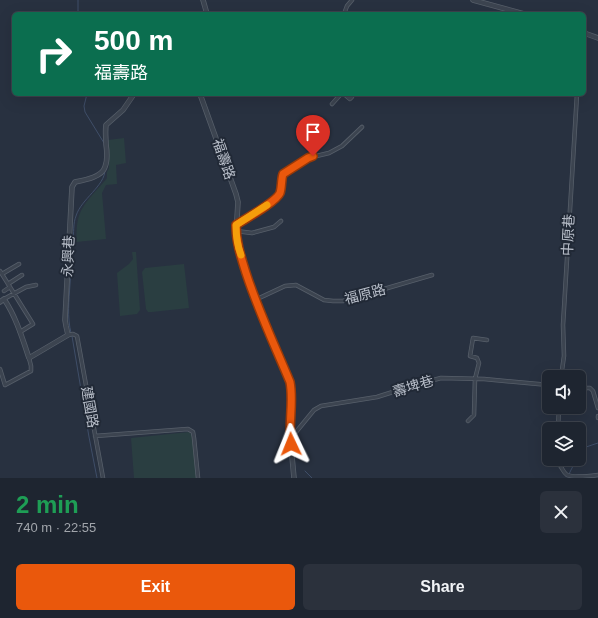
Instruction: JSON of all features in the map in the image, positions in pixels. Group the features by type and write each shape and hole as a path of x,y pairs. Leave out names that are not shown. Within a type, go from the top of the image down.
{"street":[{"path":"203,0 206,12"},
{"path":"345,12 352,0"},
{"path":"473,0 517,12"},
{"path":"586,34 598,38"},
{"name":"永興巷","path":"70,334 65,320 72,187 75,182 95,176 105,168 106,126 123,110 133,96"},
{"name":"福壽路","path":"201,96 238,202 236,225 238,246 255,300 292,390 290,435 294,478"},
{"path":"332,104 340,96"},
{"name":"中原巷","path":"562,370 564,356 563,318 577,96"},
{"path":"236,225 279,196 283,174 308,158 329,153 342,146 362,127"},
{"path":"236,231 252,233 274,226 281,221"},
{"path":"0,279 2,274 19,264"},
{"path":"2,274 33,324 20,332"},
{"path":"4,291 22,275"},
{"name":"福原路","path":"255,300 285,286 296,285 324,300 343,301 432,275"},
{"path":"0,370 5,385 31,370 29,358 11,309 2,300 26,287 36,285"},
{"path":"29,358 70,334"},
{"name":"建國路","path":"70,334 77,336 103,478"},
{"path":"468,422 474,415 475,379 479,363 477,358 470,356 473,338 487,340"},
{"name":"壽埤巷","path":"290,435 296,432 314,410 321,406 377,397 441,378 542,384"},
{"path":"586,388 590,388 593,391 598,408"},
{"path":"95,436 188,429 193,432 198,478"},
{"path":"560,466 571,477 582,478 598,475"}],"green space":[{"path":"124,138 126,163 116,165 117,184 106,185 102,193 106,239 76,242 77,223 82,209 107,178 109,168 108,140"},
{"path":"132,252 136,252 140,310 137,314 120,316 117,273 133,259"},
{"path":"184,264 189,308 148,312 146,309 142,272 145,268"},
{"path":"189,432 193,438 197,475 196,478 134,478 131,438"}],"waterway":[{"path":"78,0 78,12"},
{"path":"86,96 84,106 85,112 104,143"},
{"path":"105,152 105,161"},
{"path":"71,333 69,308 74,222 83,204 101,182 105,170"},
{"path":"72,336 97,478"},
{"path":"586,447 598,443"},
{"path":"569,474 573,466"},
{"path":"305,471 312,478"}],"slow traffic":[{"path":"241,255 236,235 236,225 267,205"}],"route":[{"path":"291,444 292,390 290,382 255,300 238,246 236,225 279,196 283,174 313,156"}]}
